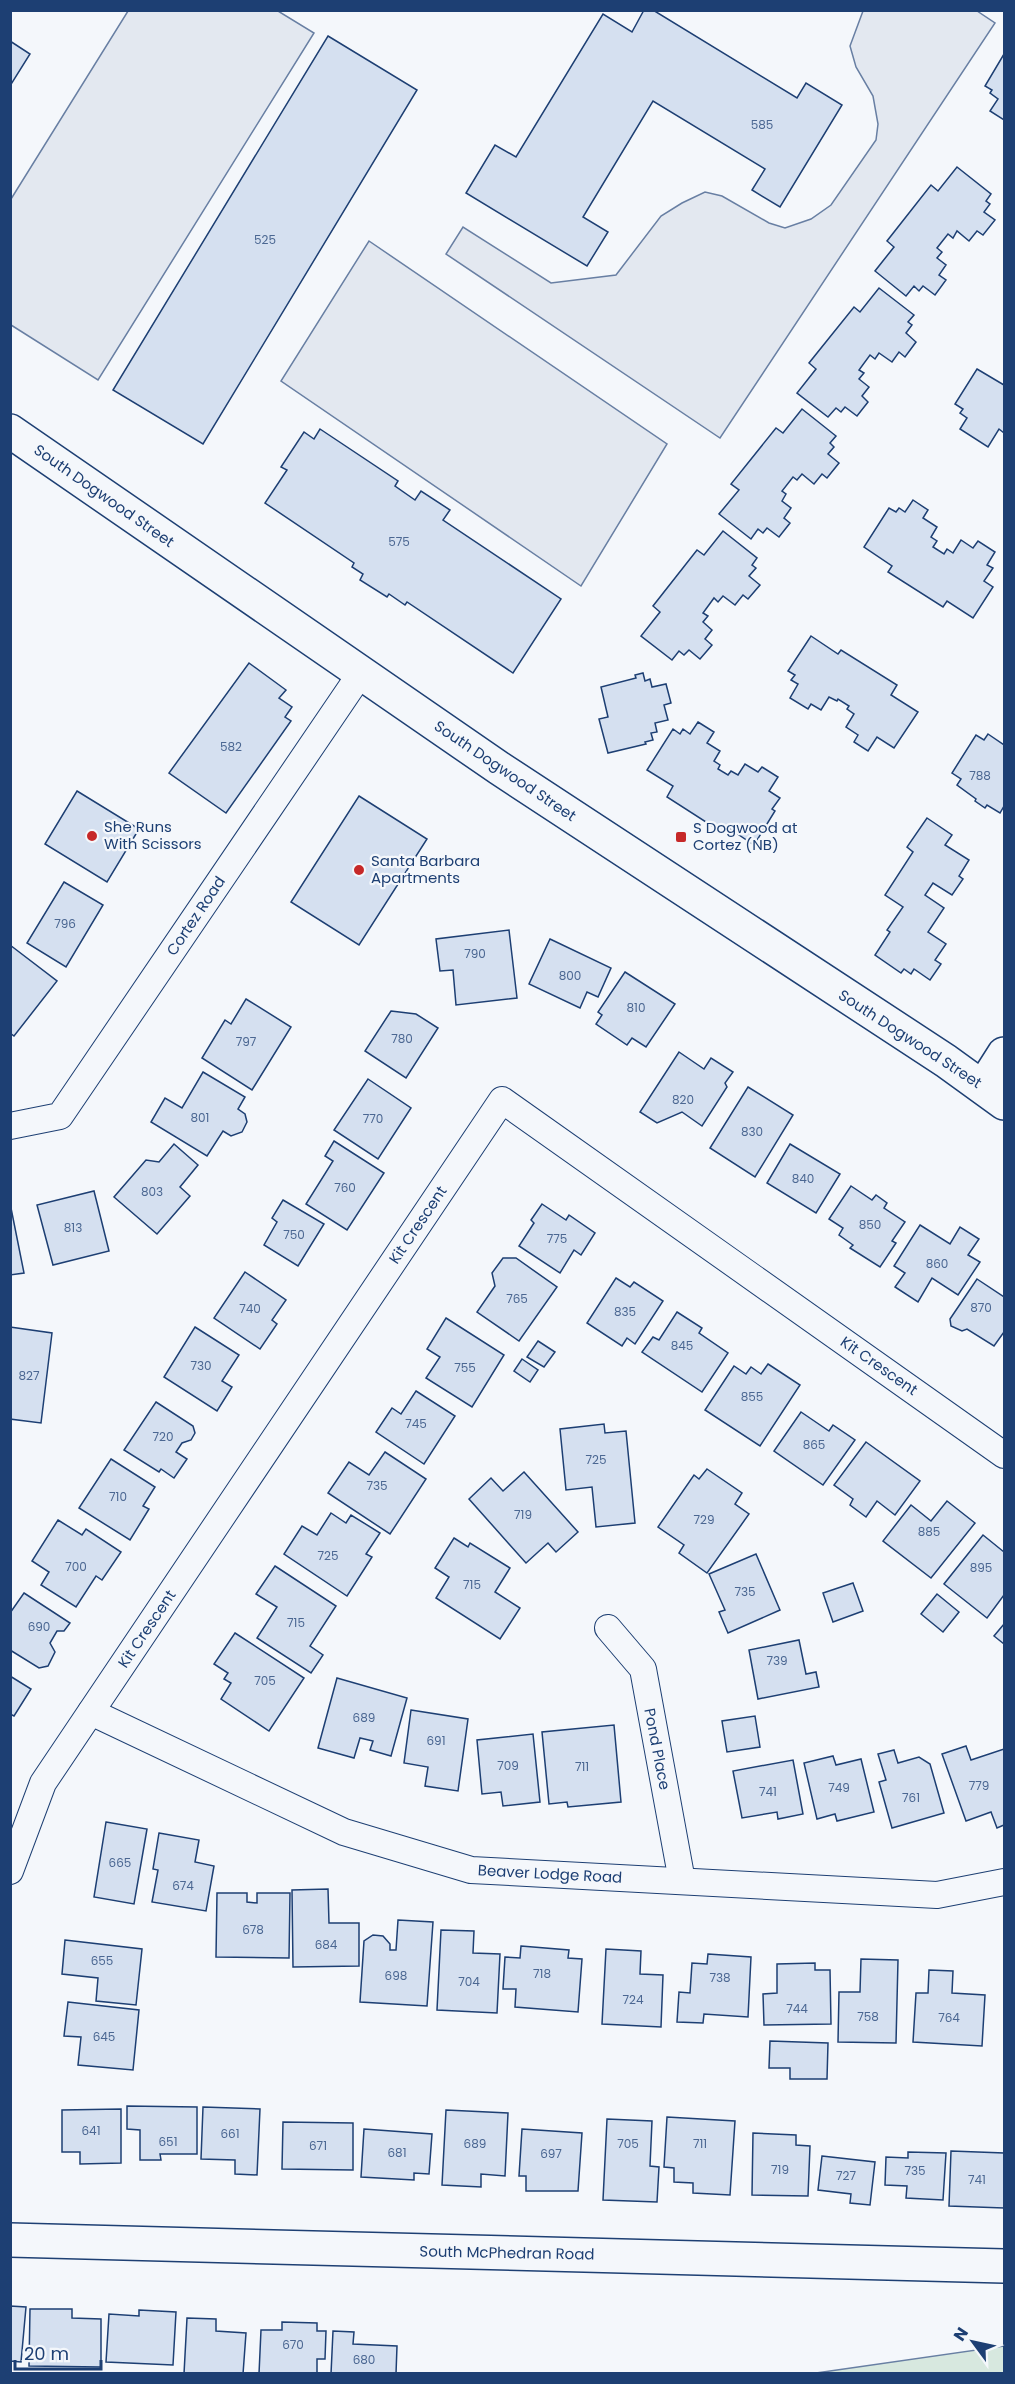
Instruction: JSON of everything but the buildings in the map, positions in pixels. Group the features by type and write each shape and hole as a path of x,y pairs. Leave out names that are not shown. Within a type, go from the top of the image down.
{"main road":[{"name":"South Dogwood Street","path":"10,430 509,774 994,1095"},
{"path":"994,1095 1005,1054"},
{"name":"South McPhedran Road","path":"10,2240 1005,2266"}],"street":[{"name":"Cortez Road","path":"10,1126 60,1116 361,672"},
{"name":"Kit Crescent","path":"10,1871 43,1783 502,1100 1005,1455"},
{"name":"Pond Place","path":"608,1628 643,1669 682,1881"},
{"name":"Beaver Lodge Road","path":"91,1712 344,1832 471,1870 937,1895 1005,1882"}],"shaded area":[{"path":"128,11 278,11 314,33 98,380 11,325 11,199"},
{"path":"863,11 977,11 995,23 720,438 446,254 463,227 551,283 616,275 661,216 705,192 722,196 769,223 785,228 811,219 831,205 876,140 878,124 873,96 856,67 850,46"},
{"path":"369,241 667,444 581,586 281,381"},
{"path":"1004,2346 1004,2373 816,2373"}],"place":[{"name":"She Runs With Scissors","path":"92,836"},
{"name":"S Dogwood at Cortez (NB)","path":"681,837"},
{"name":"Santa Barbara Apartments","path":"359,870"}]}
